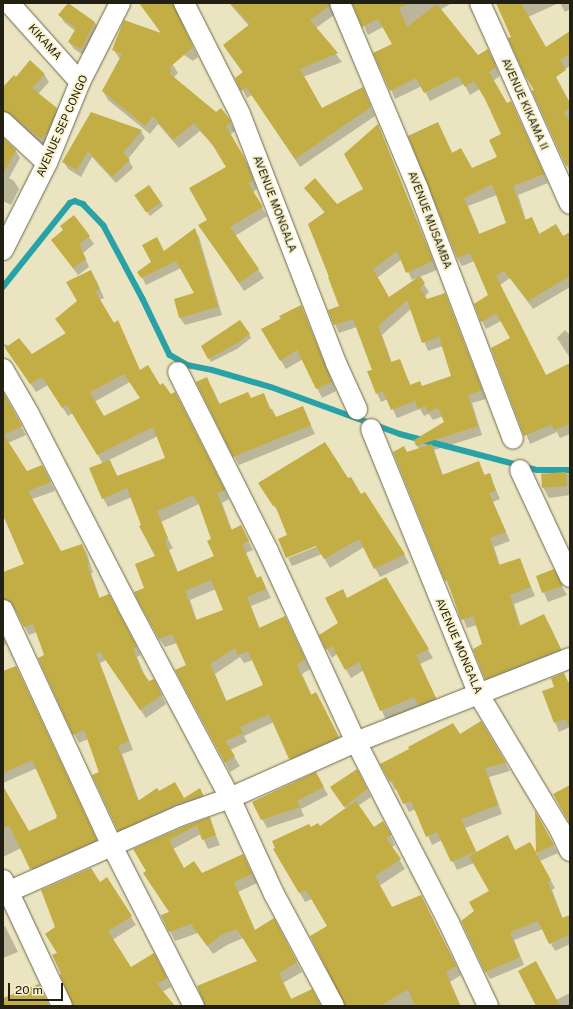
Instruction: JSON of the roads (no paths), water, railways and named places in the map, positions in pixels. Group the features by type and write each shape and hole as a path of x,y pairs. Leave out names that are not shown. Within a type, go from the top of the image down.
{"street":[{"name":"KIKAMA","path":"9,3 80,82"},
{"name":"AVENUE SEP CONGO","path":"3,250 47,163 80,82 120,3"},
{"name":"AVENUE MONGALA","path":"184,3 240,114 336,363 357,409"},
{"name":"AVENUE MUSAMBA","path":"340,3 418,189 513,439"},
{"name":"AVENUE KIKAMA II","path":"480,3 570,204"},
{"path":"3,122 47,163"},
{"path":"3,369 29,414 128,606 230,798 274,894 334,1006"},
{"path":"178,372 268,551 356,742 449,923 488,1006"},
{"name":"AVENUE MONGALA","path":"371,429 479,695 560,830 570,850"},
{"path":"520,470 570,577"},
{"path":"3,610 112,846 194,1006"},
{"path":"62,1006 5,888 112,846 179,816 230,798 356,742 570,658"}],"waterway":[{"path":"3,287 70,203 75,201 83,204 104,226 143,299 170,355 187,365 212,370 271,387 400,434 537,470 570,470"}]}
